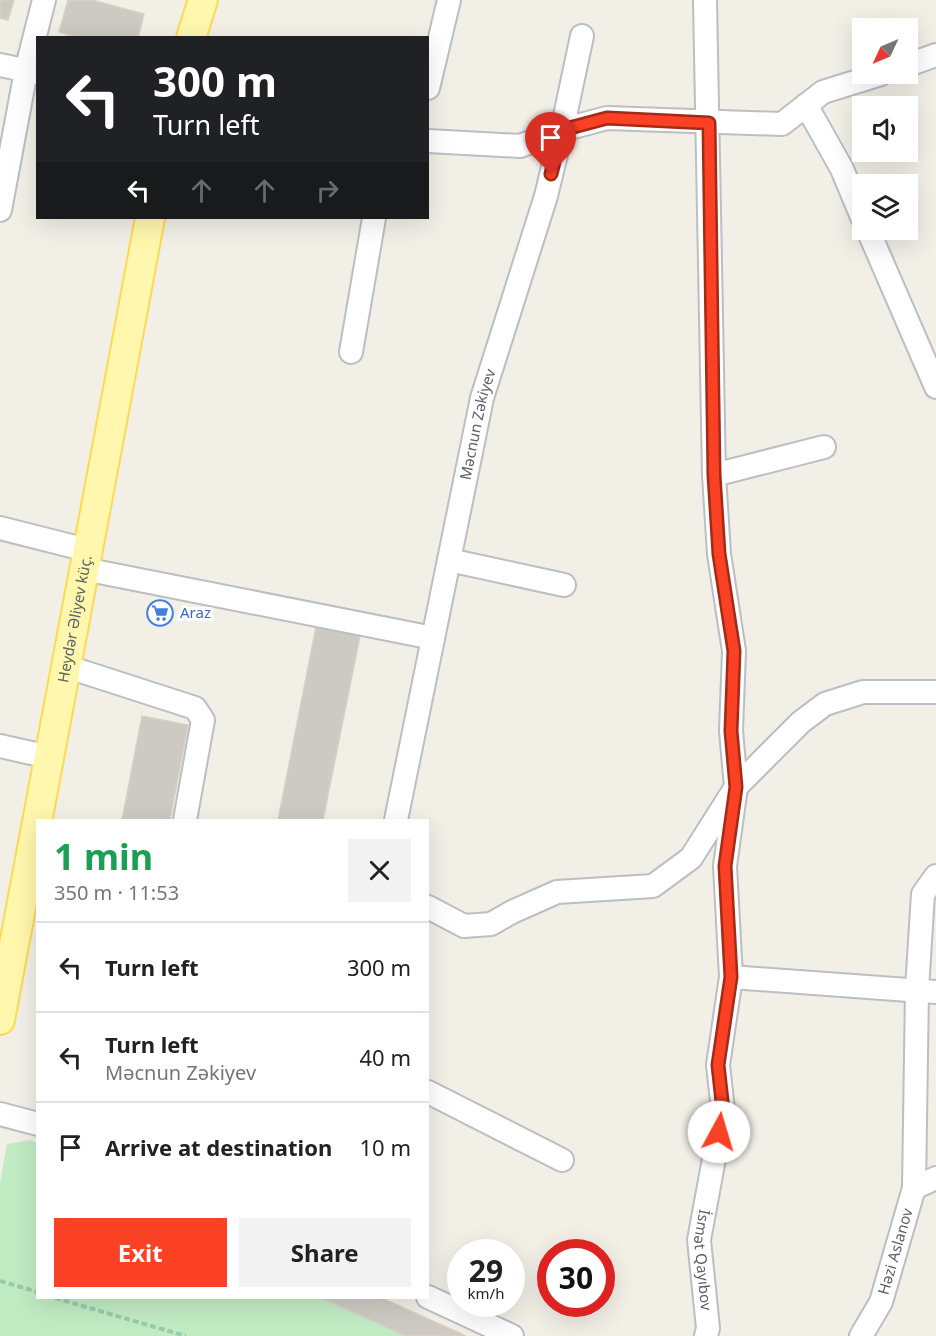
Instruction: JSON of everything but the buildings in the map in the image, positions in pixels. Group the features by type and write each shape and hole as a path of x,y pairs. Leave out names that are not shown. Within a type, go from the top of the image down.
{"main road":[{"path":"192,36 203,0"},
{"name":"Heydər Əliyev küç.","path":"37,819 150,219"},
{"name":"Heydər Əliyev küç.","path":"0,1020 36,823"}],"street":[{"path":"38,36 44,0"},
{"path":"429,84 450,0"},
{"name":"İsmət Qayıbov","path":"705,0 714,475 719,554 734,651 731,731 736,787 725,866 731,977 718,1065 723,1110 699,1240 708,1328 706,1336"},
{"name":"Məcnun Zəkiyev","path":"396,819 482,398 546,196 582,36"},
{"path":"0,210 36,48"},
{"path":"918,62 936,56"},
{"path":"0,65 32,72"},
{"path":"429,141 520,146 562,130 607,118 782,124 823,92 852,83"},
{"path":"806,105 842,169 852,193"},
{"path":"351,352 374,219"},
{"path":"872,240 936,387"},
{"path":"714,475 825,447"},
{"path":"0,528 86,560 433,638"},
{"path":"449,560 564,585"},
{"path":"65,666 195,708 203,720 185,819"},
{"path":"429,908 464,926 490,924 557,892 653,886 691,858 736,787 801,723 825,704 863,692 936,692"},
{"path":"0,746 48,757"},
{"path":"914,1188 927,990 923,894 936,876"},
{"path":"731,977 927,990"},
{"path":"429,1093 562,1160"},
{"path":"0,1114 36,1123"},
{"name":"Həzi Aslanov","path":"861,1336 881,1302 914,1188 936,1178"},
{"path":"429,1297 512,1336"}],"path":[{"path":"0,1281 36,1291"},
{"path":"58,1299 186,1336"}],"green space":[{"path":"30,1140 36,1143 36,1299 324,1299 405,1336 0,1336 0,1183 7,1144"}],"place":[{"name":"Araz","path":"160,613"}],"route":[{"path":"551,174 562,130 607,118 709,123 714,475 719,554 734,651 731,731 736,787 725,866 731,977 718,1065 723,1110 719,1132"}]}
